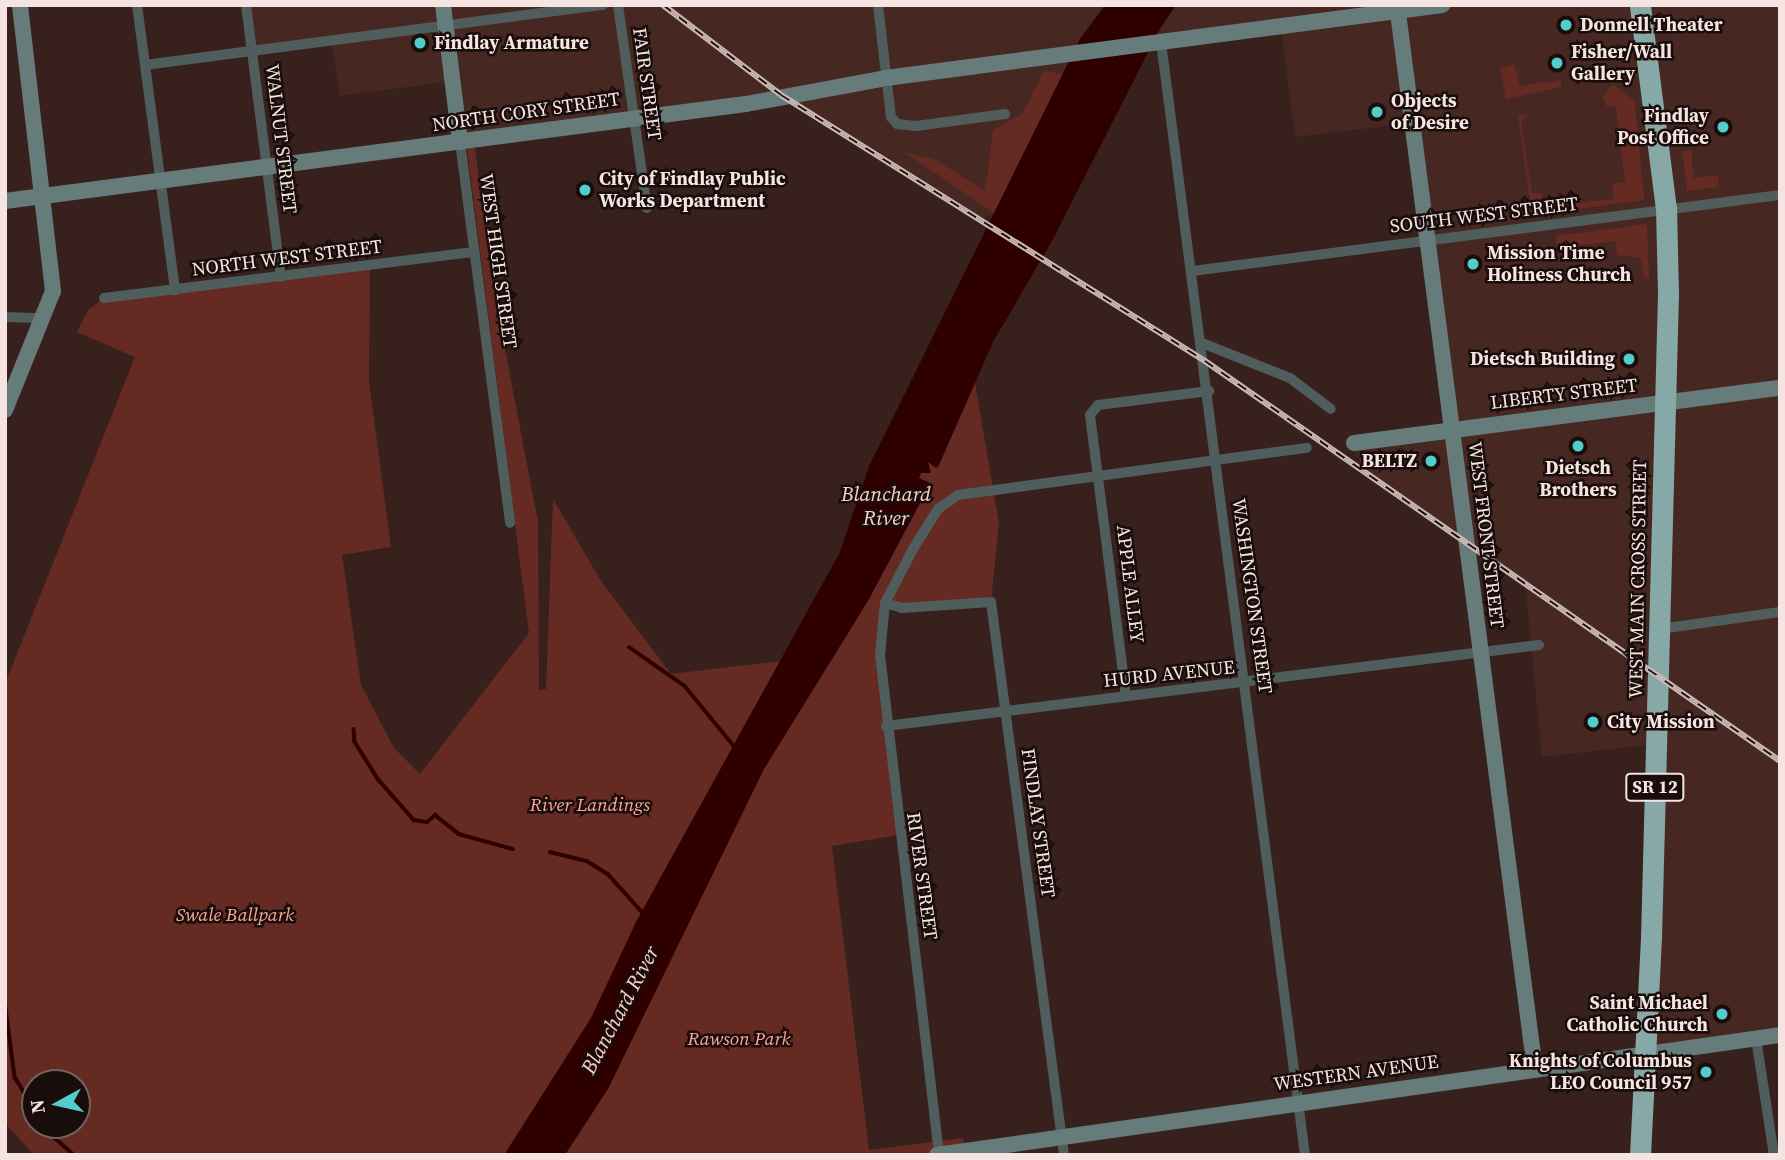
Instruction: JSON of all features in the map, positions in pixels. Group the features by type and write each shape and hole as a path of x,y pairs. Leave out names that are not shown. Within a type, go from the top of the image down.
{"highway":[{"name":"WEST MAIN CROSS STREET","path":"1640,5 1665,209 1666,403 1640,1155"}],"street":[{"path":"5,410 53,291 20,5"},
{"path":"137,5 175,290"},
{"name":"WALNUT STREET","path":"246,5 281,277"},
{"name":"WEST HIGH STREET","path":"443,5 510,523"},
{"path":"145,65 446,23 603,5"},
{"name":"FAIR STREET","path":"618,5 647,208"},
{"path":"878,5 894,122 907,127 1005,114"},
{"name":"NORTH CORY STREET","path":"5,201 635,119 886,78 1397,8 1442,5"},
{"name":"WEST FRONT STREET","path":"1397,8 1535,1070"},
{"name":"WASHINGTON STREET","path":"1161,42 1209,391 1305,1155"},
{"name":"SOUTH WEST STREET","path":"1192,271 1780,195"},
{"name":"NORTH WEST STREET","path":"104,298 474,253"},
{"path":"5,317 43,318"},
{"path":"1202,343 1290,378 1331,409"},
{"name":"LIBERTY STREET","path":"1354,443 1780,388"},
{"name":"APPLE ALLEY","path":"1126,696 1090,415 1098,405 1209,391"},
{"path":"885,603 928,523 951,499 967,493 1307,448"},
{"name":"FINDLAY STREET","path":"885,603 902,608 992,602 1064,1155"},
{"name":"RIVER STREET","path":"885,603 879,638 886,726 938,1155"},
{"path":"1660,629 1780,612"},
{"name":"HURD AVENUE","path":"886,726 1246,684 1539,645"},
{"name":"WESTERN AVENUE","path":"938,1155 1061,1135 1780,1035"},
{"path":"1756,1038 1770,1154"}],"shaded area":[{"path":"246,5 1105,5 1080,39 994,213 983,219 781,95 460,142 453,81 340,96 331,40 252,51"},
{"path":"1176,5 1780,5 1780,1035 1645,1054 1657,744 1542,757 1525,583 1363,471 1354,443 1451,430 1412,123 1295,137 1281,26 1149,43"}],"green space":[{"path":"1514,64 1520,86 1561,80 1561,87 1506,99 1500,68"},
{"path":"1044,71 1063,74 994,213 904,152 936,160 985,191 993,130 1022,114"},
{"path":"1613,84 1635,102 1644,200 1532,215 1518,115 1530,115 1521,120 1532,193 1542,193 1543,206 1614,199 1612,184 1625,182 1616,106 1607,107 1603,96"},
{"path":"474,140 491,276 538,522 539,690 546,689 553,499 601,581 671,674 780,661 793,665 948,350 975,383 999,523 991,602 883,610 880,631 898,835 832,846 869,1150 963,1138 966,1155 34,1155 5,1123 5,684 135,357 77,332 88,310 104,298 370,266 369,381 391,547 342,555 361,685 394,748 420,774 529,633 466,141"},
{"path":"1691,150 1694,178 1718,175 1719,187 1687,191 1682,151"},
{"path":"1647,224 1649,280 1644,277 1641,258 1617,255 1615,241 1557,248 1555,236"}],"water":[{"name":"Blanchard River","path":"1105,5 1176,5 1161,27 1052,241 993,342 939,465 936,468 928,462 931,473 921,473 919,478 928,482 926,492 868,601 764,769 608,1089 565,1155 504,1155 591,1018 636,922 840,552 869,466 1080,39"}],"waterway":[{"path":"629,647 685,686 735,747"},
{"path":"354,729 355,742 378,779 414,820 427,822 435,815 459,834 513,849"},
{"path":"550,852 587,861 608,874 644,914"},
{"path":"5,1001 15,1077 21,1087"},
{"path":"56,1139 74,1155"}],"railway":[{"path":"663,5 781,95 1205,361 1780,761"}],"place":[{"name":"Donnell Theater","path":"1566,25"},
{"name":"Findlay Armature","path":"420,43"},
{"name":"Fisher/Wall Gallery","path":"1557,63"},
{"name":"Objects of Desire","path":"1377,112"},
{"name":"Findlay Post Office","path":"1723,127"},
{"name":"City of Findlay Public Works Department","path":"585,190"},
{"name":"Mission Time Holiness Church","path":"1473,264"},
{"name":"Dietsch Building","path":"1629,359"},
{"name":"Dietsch Brothers","path":"1578,446"},
{"name":"BELTZ","path":"1431,461"},
{"name":"City Mission","path":"1593,722"},
{"name":"Saint Michael Catholic Church","path":"1722,1014"},
{"name":"Knights of Columbus LEO Council 957","path":"1706,1072"}],"park label":[{"name":"River Landings","path":"590,805"},
{"name":"Swale Ballpark","path":"235,915"},
{"name":"Rawson Park","path":"739,1039"}]}
